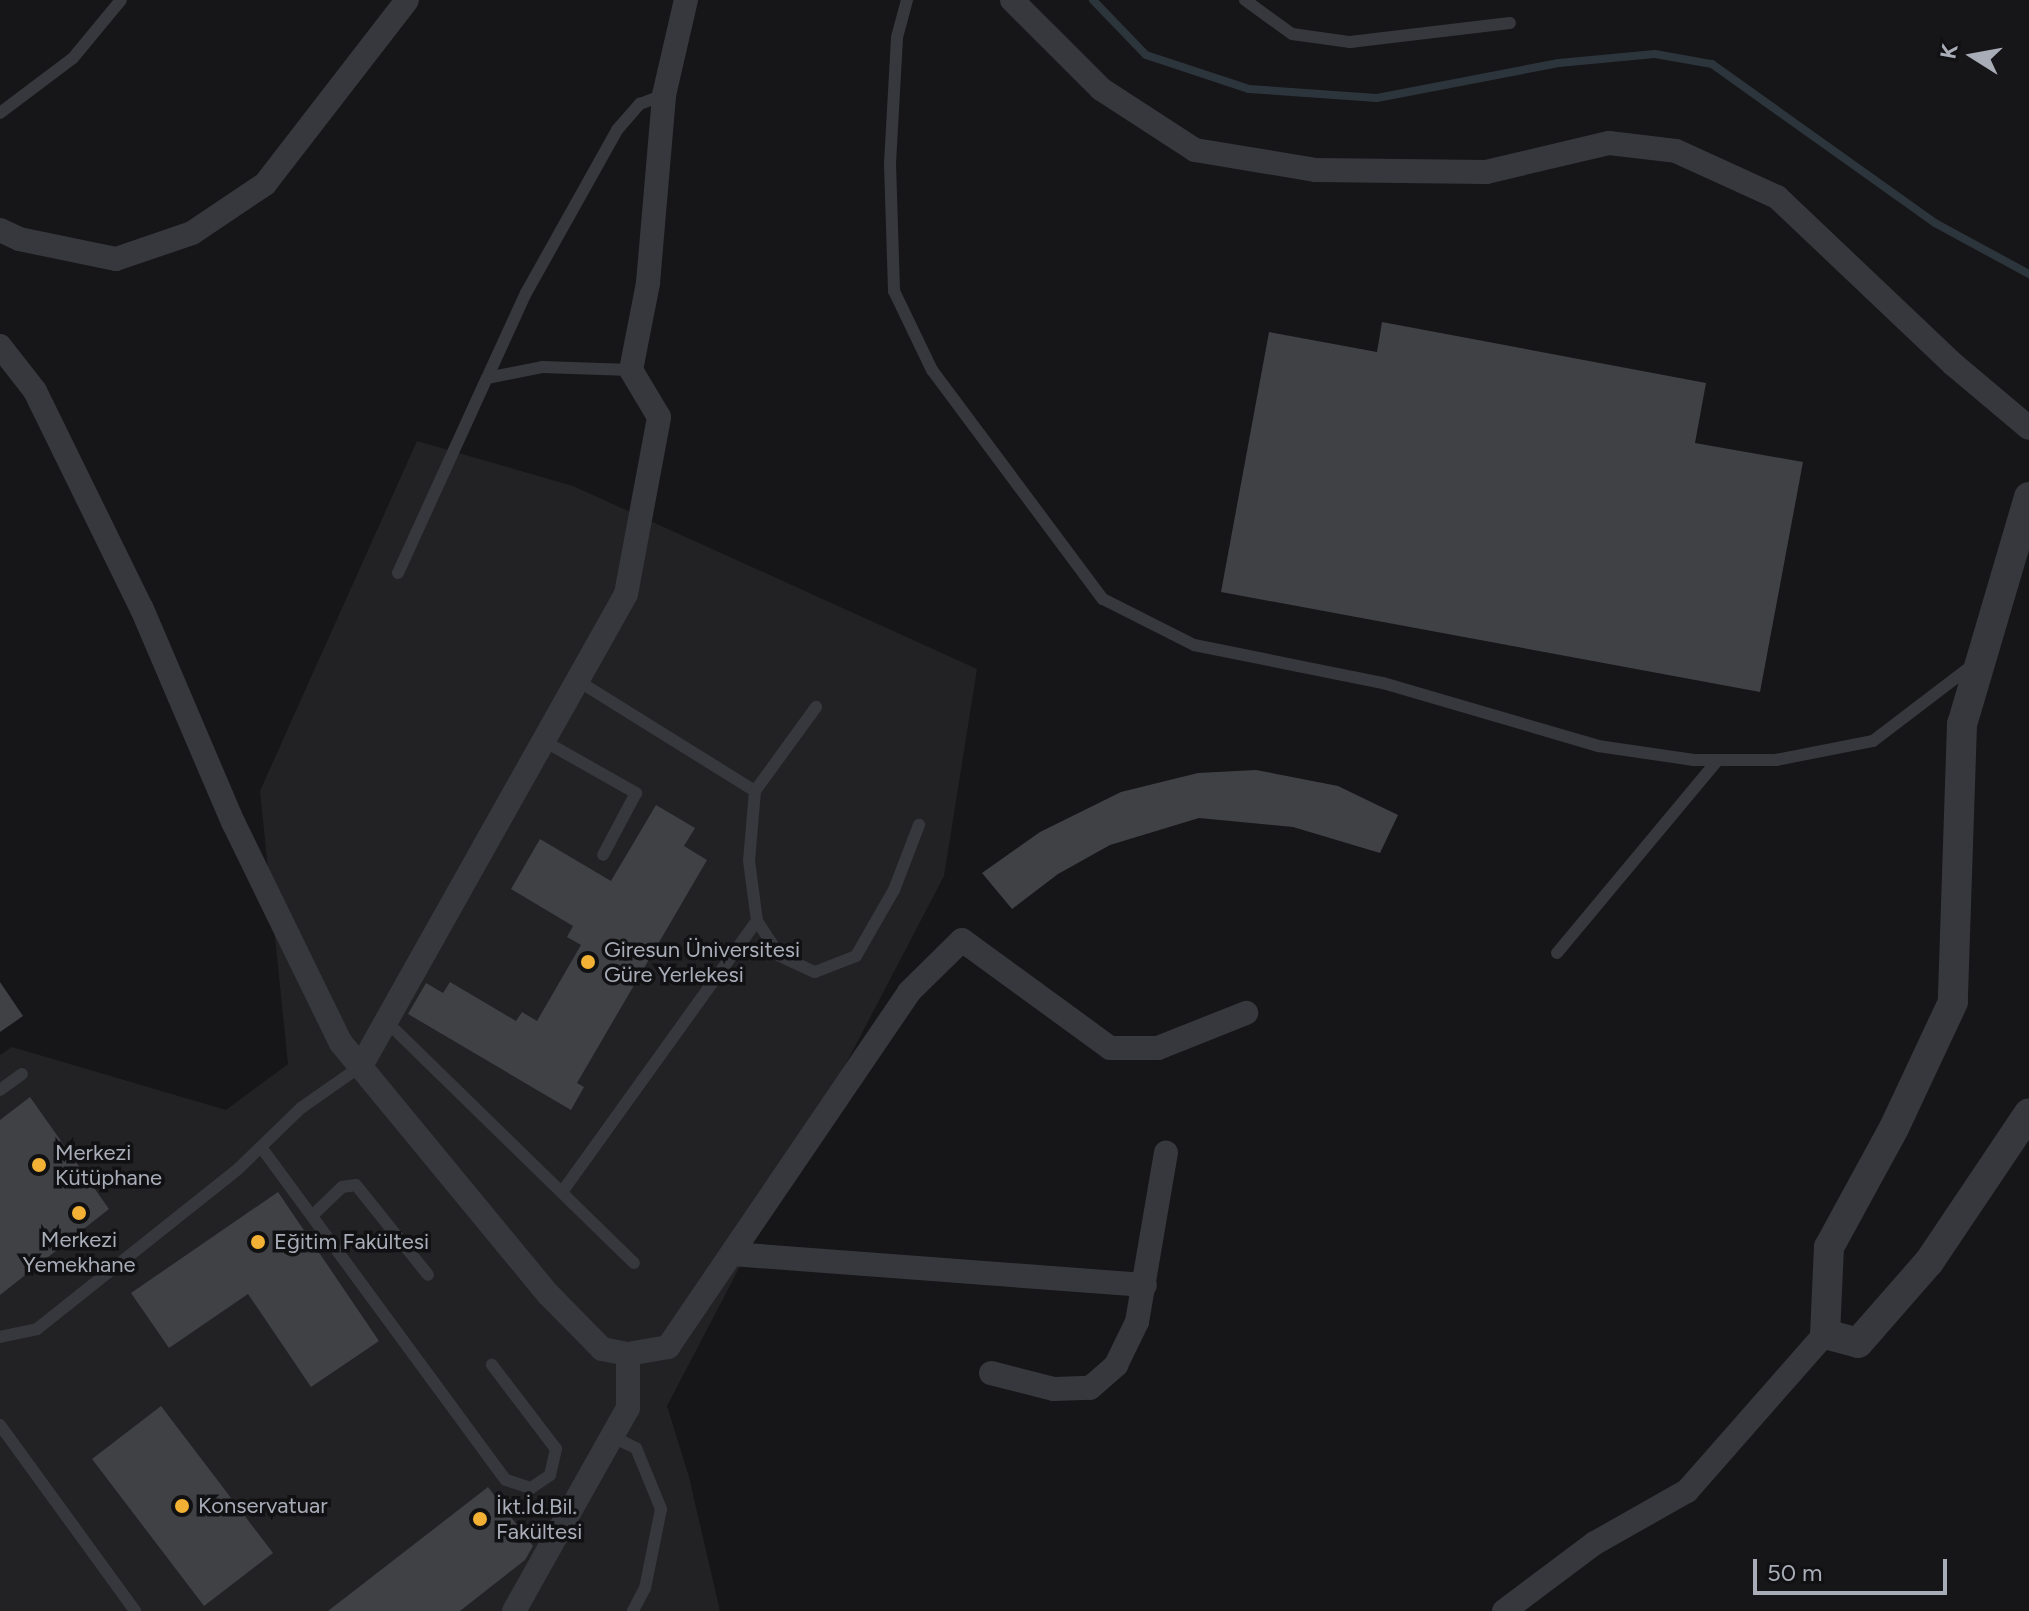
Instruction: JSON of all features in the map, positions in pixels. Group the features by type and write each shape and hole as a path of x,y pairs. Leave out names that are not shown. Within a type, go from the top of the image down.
{"street":[{"path":"0,230 33,242 116,259 192,233 265,184 407,0"},
{"path":"361,1066 544,741 574,679 626,594 659,417 631,370 648,283 664,95 686,0"},
{"path":"1012,0 1101,89 1195,150 1316,170 1486,172 1609,143 1676,151 1777,197 1953,364 2029,428"},
{"path":"0,346 35,391 142,609 233,822 341,1043 548,1294 602,1349 628,1354 668,1347 909,992 962,940 1110,1048 1158,1048 1246,1013"},
{"path":"1504,1611 1595,1543 1687,1491 1825,1334 1829,1247 1894,1128 1953,1002 1962,724 2029,497"},
{"path":"1825,1334 1858,1343 1929,1262 2029,1113"},
{"path":"991,1373 1054,1389 1090,1388 1116,1365 1137,1322 1166,1152"},
{"path":"732,1254 1145,1285"},
{"path":"514,1611 628,1408 628,1354"}],"lane":[{"path":"0,113 73,58 121,0"},
{"path":"907,0 897,38 890,163 894,291 932,370 1103,599 1194,645 1383,683 1598,746 1718,760 1776,760 1836,752 1873,741 1983,657"},
{"path":"1245,0 1292,34 1350,42 1510,23"},
{"path":"398,573 526,293 617,130 640,104 664,95"},
{"path":"487,378 542,367 631,370"},
{"path":"574,679 755,791"},
{"path":"816,707 755,791 749,861 757,921 780,956 815,972 856,956 894,890 919,825"},
{"path":"544,741 636,793 603,855"},
{"path":"1557,953 1718,760"},
{"path":"562,1192 757,921"},
{"path":"387,1022 634,1263"},
{"path":"0,1337 37,1329 261,1147 301,1108 361,1066"},
{"path":"0,1090 22,1074"},
{"path":"261,1147 506,1480 531,1488 550,1475 556,1449 492,1365"},
{"path":"313,1215 342,1187 356,1185 428,1275"},
{"path":"0,1425 135,1611"},
{"path":"613,1437 636,1448 661,1509 645,1588 633,1611"}],"shaded area":[{"name":"Giresun Üniversitesi Güre Yerlekesi","path":"417,441 573,486 977,669 944,876 667,1406 689,1477 720,1611 0,1611 0,1055 12,1047 226,1110 288,1064 260,791"}],"building":[{"path":"1382,322 1706,383 1695,443 1803,462 1760,692 1221,592 1269,332 1377,352"},
{"path":"1256,770 1338,786 1398,815 1380,853 1293,827 1199,818 1110,845 1058,874 1012,909 982,873 1040,832 1121,792 1198,773"},
{"path":"656,805 695,828 684,846 707,860 577,1083 584,1087 571,1110 408,1014 426,983 443,993 450,982 516,1021 522,1012 537,1021 581,945 567,937 573,926 511,889 540,839 611,881"},
{"path":"0,982 23,1016 0,1032"},
{"name":"Merkezi Kütüphane","path":"30,1097 109,1209 0,1295 0,1120"},
{"name":"Eğitim Fakültesi","path":"278,1192 379,1341 311,1387 248,1294 169,1348 131,1293"},
{"name":"Konservatuar","path":"161,1406 273,1553 204,1606 92,1459"},
{"name":"İkt.İd.Bil. Fakültesi","path":"488,1487 533,1546 525,1560 460,1611 328,1611"}],"waterway":[{"path":"1093,0 1146,55 1249,89 1377,98 1559,63 1655,54 1712,64 1935,223 2029,274"}],"place":[{"name":"Giresun Üniversitesi Güre Yerlekesi","path":"588,962"},
{"name":"Merkezi Kütüphane","path":"39,1165"},
{"name":"Merkezi Yemekhane","path":"79,1213"},
{"name":"Eğitim Fakültesi","path":"258,1242"},
{"name":"Konservatuar","path":"182,1506"},
{"name":"İkt.İd.Bil. Fakültesi","path":"480,1519"}]}
